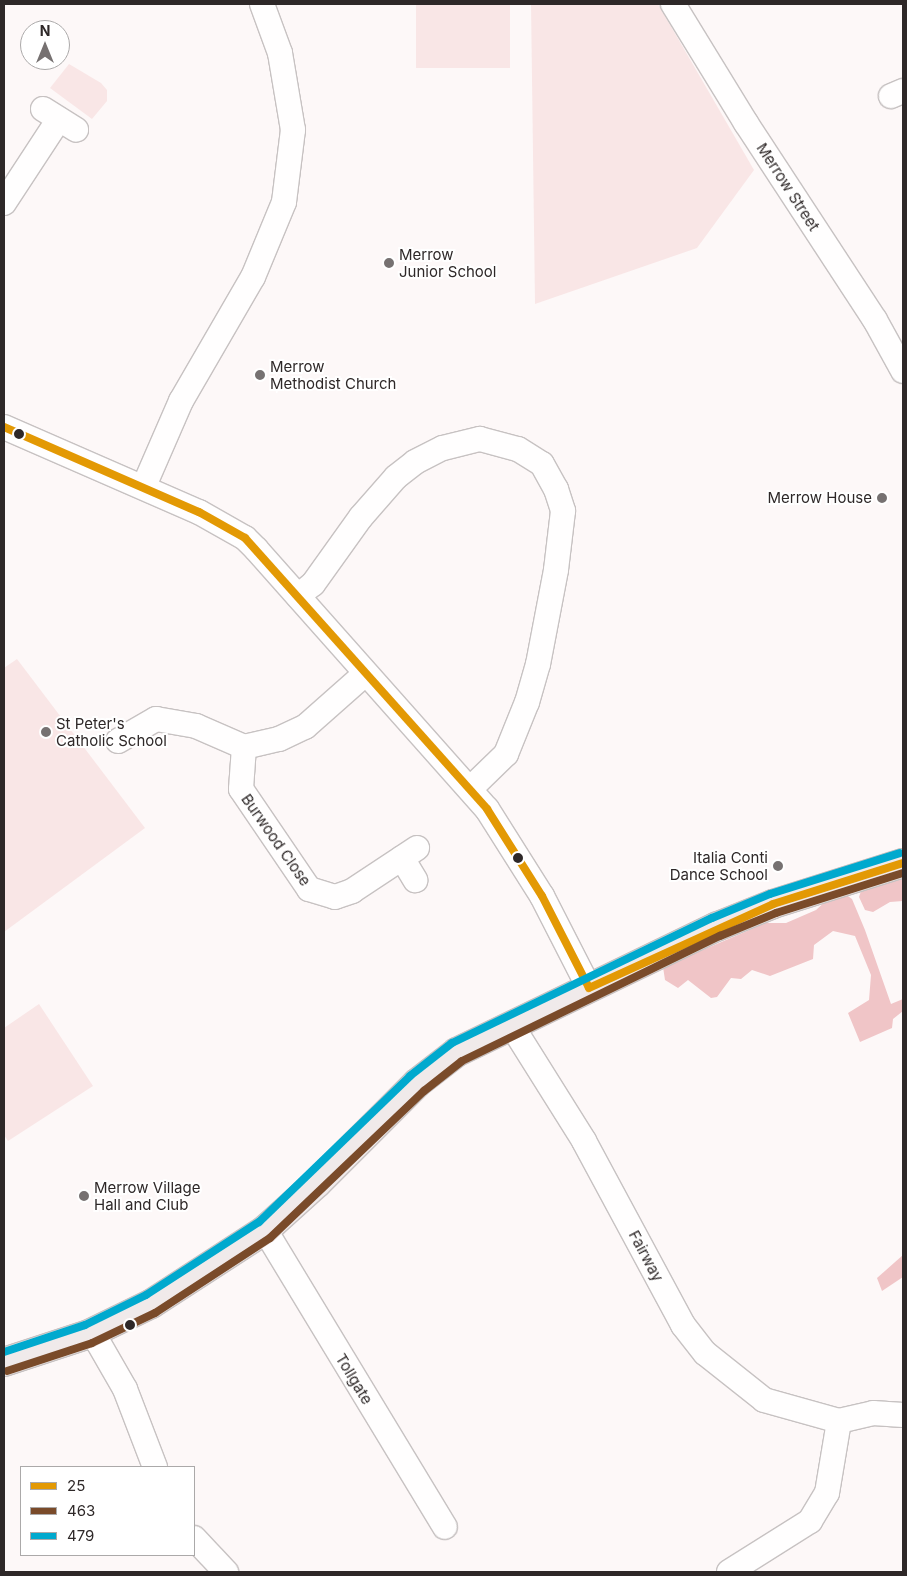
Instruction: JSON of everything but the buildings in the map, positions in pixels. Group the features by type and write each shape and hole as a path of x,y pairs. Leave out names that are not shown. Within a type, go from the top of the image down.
{"main road":[{"path":"4,1362 89,1334 151,1304 265,1230 317,1183 417,1084 457,1052 711,930 773,904 903,863"}],"street":[{"path":"144,486 182,401 253,277 284,202 293,130 280,53 262,4"},
{"name":"Merrow Street","path":"673,4 746,124 875,320 903,371"},
{"path":"4,203 59,119"},
{"path":"4,427 144,486 245,538 365,674 411,720 471,788 530,875 590,988"},
{"path":"298,596 313,584 361,517 396,477 415,462 443,448 480,439 518,450 542,464 556,488 563,511 556,570 538,664 527,702 506,754 471,788"},
{"path":"118,741 143,724 156,719 172,720 244,747 279,739 305,727 365,674"},
{"name":"Burwood Close","path":"244,747 241,789 309,889 321,895 344,894 409,853 415,880"},
{"name":"Fairway","path":"512,1026 584,1141 683,1325 705,1353 764,1400 839,1421"},
{"name":"Tollgate","path":"265,1230 445,1527"},
{"path":"89,1334 98,1342 125,1389 154,1466"},
{"path":"728,1572 810,1521 827,1493 839,1421 873,1412 903,1414"},
{"path":"195,1539 226,1572"}],"shaded area":[{"path":"416,4 510,4 510,68 416,68"},
{"path":"531,4 658,4 754,170 697,248 535,304"},
{"path":"70,65 101,83 107,90 107,101 92,119 50,88 64,70 70,70"},
{"name":"St Peter's Catholic School","path":"17,659 145,828 4,932 4,668"},
{"path":"903,877 903,901 890,902 873,912 865,910 859,897 861,891"},
{"path":"845,894 852,899 865,930 891,1004 903,999 903,1011 893,1019 892,1028 860,1042 848,1013 869,1000 871,975 855,936 833,931 814,945 813,959 770,976 752,970 741,979 731,978 717,997 711,998 688,980 678,988 665,980 663,967 766,923 786,923 816,910 828,899"},
{"path":"39,1004 93,1086 8,1141 4,1135 4,1028"},
{"path":"903,1255 903,1277 882,1291 877,1278"}],"transit line":[{"name":"25","path":"4,427 199,512 245,538 487,809 542,896 589,988"},
{"name":"479","path":"4,1352 85,1325 146,1295 259,1222 410,1076 452,1043 712,918 770,894 900,853"},
{"name":"25","path":"589,988 773,904 903,863"},
{"name":"463","path":"7,1371 92,1343 155,1313 270,1238 424,1091 462,1061 720,936 776,913 903,873"}],"place":[{"name":"Merrow Junior School","path":"389,263"},
{"name":"Merrow Methodist Church","path":"260,375"},
{"name":"Merrow House","path":"882,498"},
{"name":"St Peter's Catholic School","path":"46,732"},
{"name":"Italia Conti Dance School","path":"778,866"},
{"name":"Merrow Village Hall and Club","path":"84,1196"}]}
